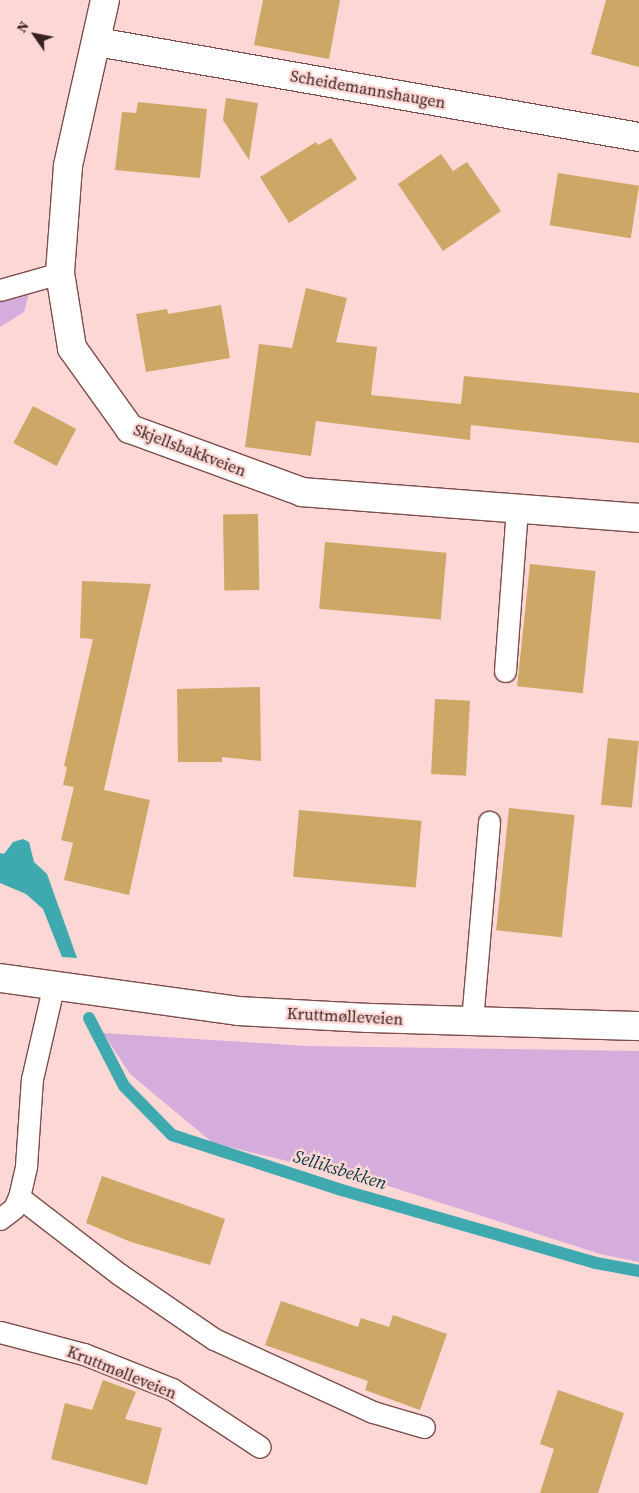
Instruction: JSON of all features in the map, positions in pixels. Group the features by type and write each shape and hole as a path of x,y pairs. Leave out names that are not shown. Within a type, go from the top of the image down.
{"street":[{"name":"Skjellsbakkveien","path":"105,0 68,166 60,273 72,348 130,430 302,492 639,518"},
{"name":"Scheidemannshaugen","path":"97,42 639,137"},
{"name":"Kruttmølleveien","path":"0,978 238,1011 472,1022 639,1026"}],"lane":[{"path":"0,290 60,273"},
{"path":"505,670 517,508"},
{"path":"472,1022 489,822"},
{"path":"0,1219 14,1208 19,1197 26,1166 32,1080 54,984"},
{"path":"19,1197 119,1274 214,1339 373,1412 424,1428"},
{"name":"Kruttmølleveien","path":"0,1332 84,1354 172,1389 260,1447"}],"shaded area":[{"path":"30,290 24,312 0,327 0,297"},
{"path":"103,1033 307,1046 639,1051 639,1262 600,1254 382,1184 213,1143 130,1074"}],"water":[{"path":"23,839 29,842 34,862 47,874 77,958 62,957 43,909 26,894 0,883 0,853 4,854 13,842"}],"building":[{"path":"263,0 340,0 329,59 254,45"},
{"path":"606,0 639,0 639,67 591,54"},
{"path":"226,98 258,103 249,160 223,120"},
{"path":"138,102 207,109 200,178 115,170 122,112 136,113"},
{"path":"331,138 357,179 289,223 260,177 316,142 318,145"},
{"path":"441,154 453,171 467,162 501,211 443,251 398,184"},
{"path":"558,173 639,186 631,238 550,225"},
{"path":"306,288 347,298 336,342 377,347 371,395 461,404 464,376 639,393 639,443 471,425 470,440 316,421 311,456 245,447 259,344 292,348"},
{"path":"221,305 230,358 146,372 136,314 167,309 168,314"},
{"path":"33,406 76,429 57,466 13,443"},
{"path":"258,514 259,590 224,591 223,515"},
{"path":"325,542 447,553 441,619 319,609"},
{"path":"530,564 596,571 583,693 517,686"},
{"path":"82,581 151,584 104,790 150,800 129,895 64,880 73,843 61,840 74,787 63,785 67,767 64,766 93,639 80,638"},
{"path":"260,687 261,761 222,757 222,762 178,762 177,689"},
{"path":"435,699 470,701 466,776 431,774"},
{"path":"608,738 639,741 632,808 601,805"},
{"path":"509,808 575,815 562,937 496,930"},
{"path":"299,810 422,821 416,887 293,877"},
{"path":"102,1176 225,1219 210,1265 131,1242 86,1223"},
{"path":"281,1301 358,1327 361,1318 389,1327 393,1315 447,1334 420,1410 365,1390 368,1381 265,1345"},
{"path":"103,1380 136,1392 125,1419 162,1428 147,1485 51,1459 65,1403 92,1410"},
{"path":"558,1390 624,1413 598,1493 540,1493 554,1449 540,1444"}],"waterway":[{"name":"Selliksbekken","path":"89,1018 124,1086 172,1135 338,1189 596,1263 639,1271"}]}
